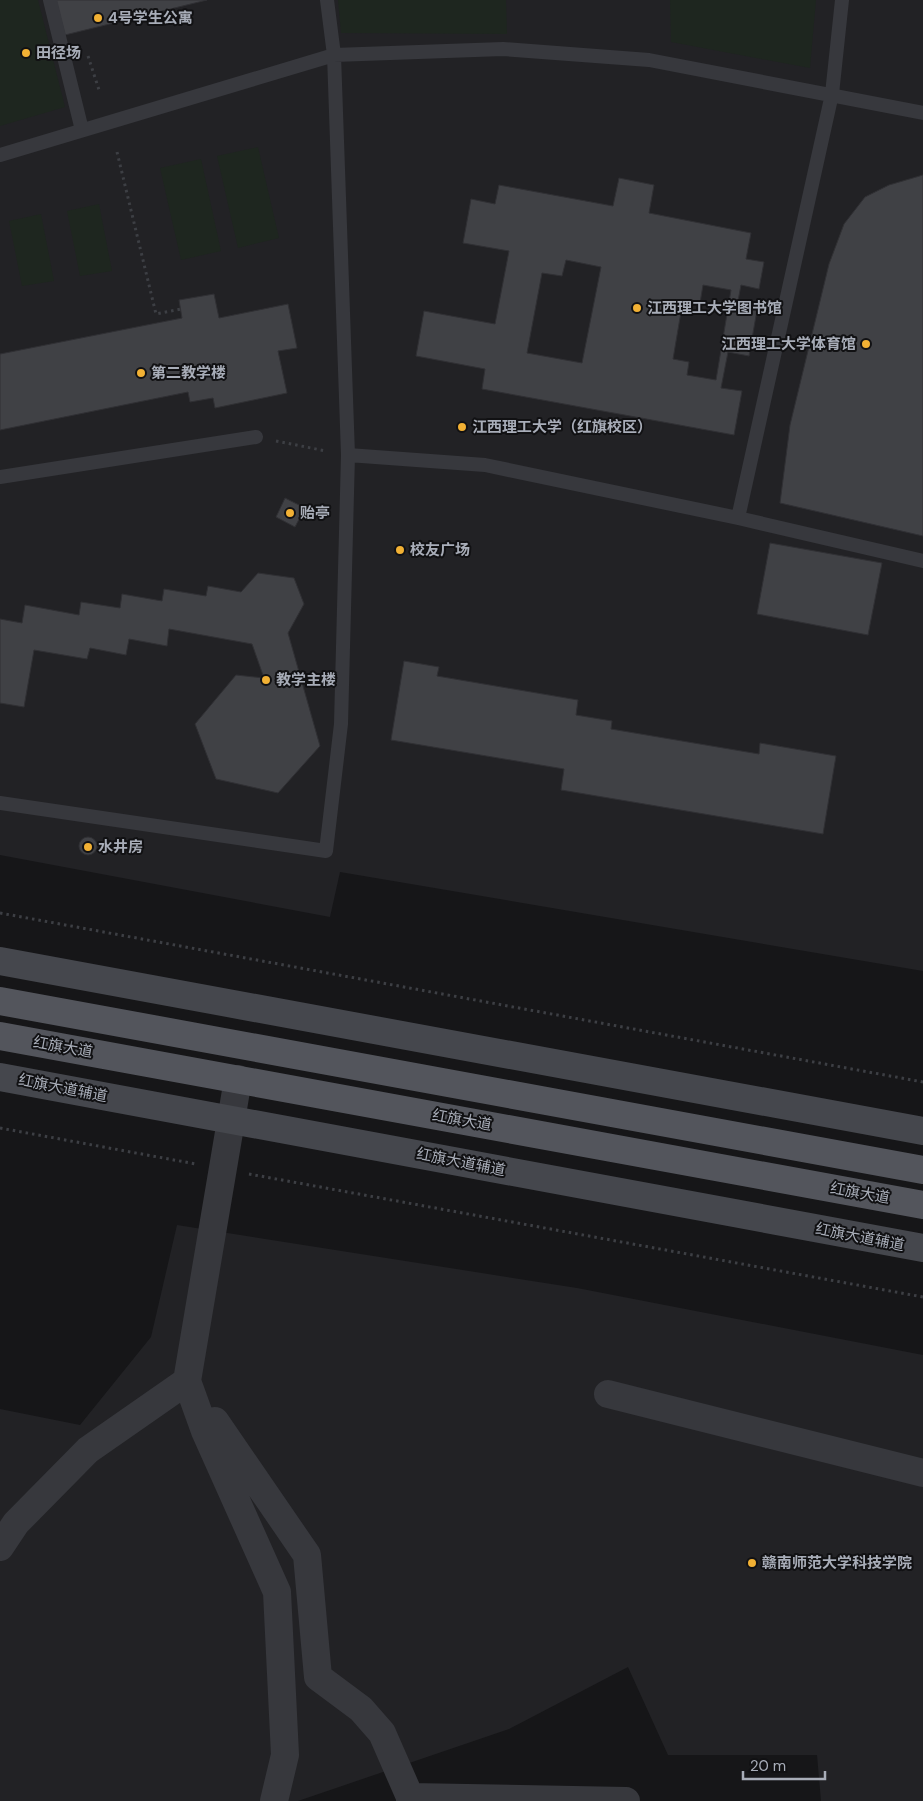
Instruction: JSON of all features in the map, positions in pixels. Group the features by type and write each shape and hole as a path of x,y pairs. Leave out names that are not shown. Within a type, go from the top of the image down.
{"main road":[{"path":"0,961 923,1131"},
{"path":"0,1002 923,1170"},
{"name":"红旗大道","path":"0,1036 923,1205"},
{"name":"红旗大道辅道","path":"0,1077 923,1248"}],"street":[{"path":"238,1079 187,1380 205,1431 277,1592 285,1755 274,1801"},
{"path":"0,1547 16,1523 88,1450 187,1380"},
{"path":"187,1380 306,1556 318,1677 361,1709 382,1733 410,1799 626,1801"},
{"path":"608,1394 923,1473"}],"lane":[{"path":"50,0 82,130"},
{"path":"0,803 326,851 341,724 348,455 334,55 327,0"},
{"path":"738,518 832,94 842,0"},
{"path":"0,154 334,55 503,49 649,60 832,94 923,114"},
{"path":"0,477 256,437"},
{"path":"348,455 485,465 738,518 923,561"}],"path":[{"path":"86,50 100,94"},
{"path":"117,152 156,314 181,309"},
{"path":"256,437 322,450"},
{"path":"0,913 923,1082"},
{"path":"0,1128 923,1297"}],"shaded area":[{"name":"江西理工大学（红旗校区）","path":"0,0 923,0 923,971 340,872 330,917 0,855"},
{"name":"田径场","path":"0,0 38,0 65,107 0,126"},
{"path":"338,0 506,0 507,34 341,33"},
{"path":"670,0 816,0 810,68 671,42"},
{"path":"258,147 279,238 238,248 217,156"},
{"path":"201,159 221,251 181,260 160,168"},
{"path":"99,204 112,271 80,276 67,211"},
{"path":"41,214 54,281 22,286 9,221"},
{"path":"177,1225 577,1288 923,1355 923,1801 821,1801 817,1755 668,1755 628,1667 509,1729 298,1801 0,1801 0,1409 80,1425 151,1337"}],"building":[{"name":"4号学生公寓","path":"56,0 207,0 65,35"},
{"name":"江西理工大学体育馆","path":"923,175 923,536 780,503 790,425 829,264 844,224 865,197 889,185"},
{"name":"江西理工大学图书馆","path":"619,178 654,185 649,213 751,233 746,259 764,262 759,289 741,285 737,306 757,310 749,356 728,352 721,388 742,391 734,435 482,389 485,369 416,356 424,311 495,324 509,251 463,243 471,199 495,204 499,185 613,206","holes":["566,260 601,267 582,363 527,353 542,273 562,276","703,285 731,290 716,380 687,375 689,362 673,359 683,300 700,303"]},
{"name":"第二教学楼","path":"214,294 219,318 288,304 297,348 278,351 287,393 215,408 213,398 190,402 188,392 0,430 0,354 182,318 179,300"},
{"name":"贻亭","path":"285,498 305,508 295,527 276,517"},
{"path":"770,543 882,563 868,635 757,614"},
{"name":"教学主楼","path":"258,573 294,578 304,604 288,633 320,746 278,793 216,779 195,724 236,675 264,678 252,644 169,629 167,646 129,639 126,655 90,648 87,659 34,650 24,707 0,703 0,619 22,623 25,605 79,615 81,602 120,608 122,594 162,601 164,589 206,596 208,586 241,592"},
{"path":"404,661 439,667 437,676 578,700 576,715 612,721 611,729 759,754 760,743 836,756 823,834 561,790 564,769 391,740"},
{"name":"水井房","path":"84,837 92,837 97,842 95,853 84,855 79,850 79,842"}],"place":[{"name":"4号学生公寓","path":"98,18"},
{"name":"田径场","path":"26,53"},
{"name":"江西理工大学图书馆","path":"637,308"},
{"name":"江西理工大学体育馆","path":"866,344"},
{"name":"第二教学楼","path":"141,373"},
{"name":"江西理工大学（红旗校区）","path":"462,427"},
{"name":"贻亭","path":"290,513"},
{"name":"校友广场","path":"400,550"},
{"name":"教学主楼","path":"266,680"},
{"name":"水井房","path":"88,847"},
{"name":"赣南师范大学科技学院","path":"752,1563"}]}
